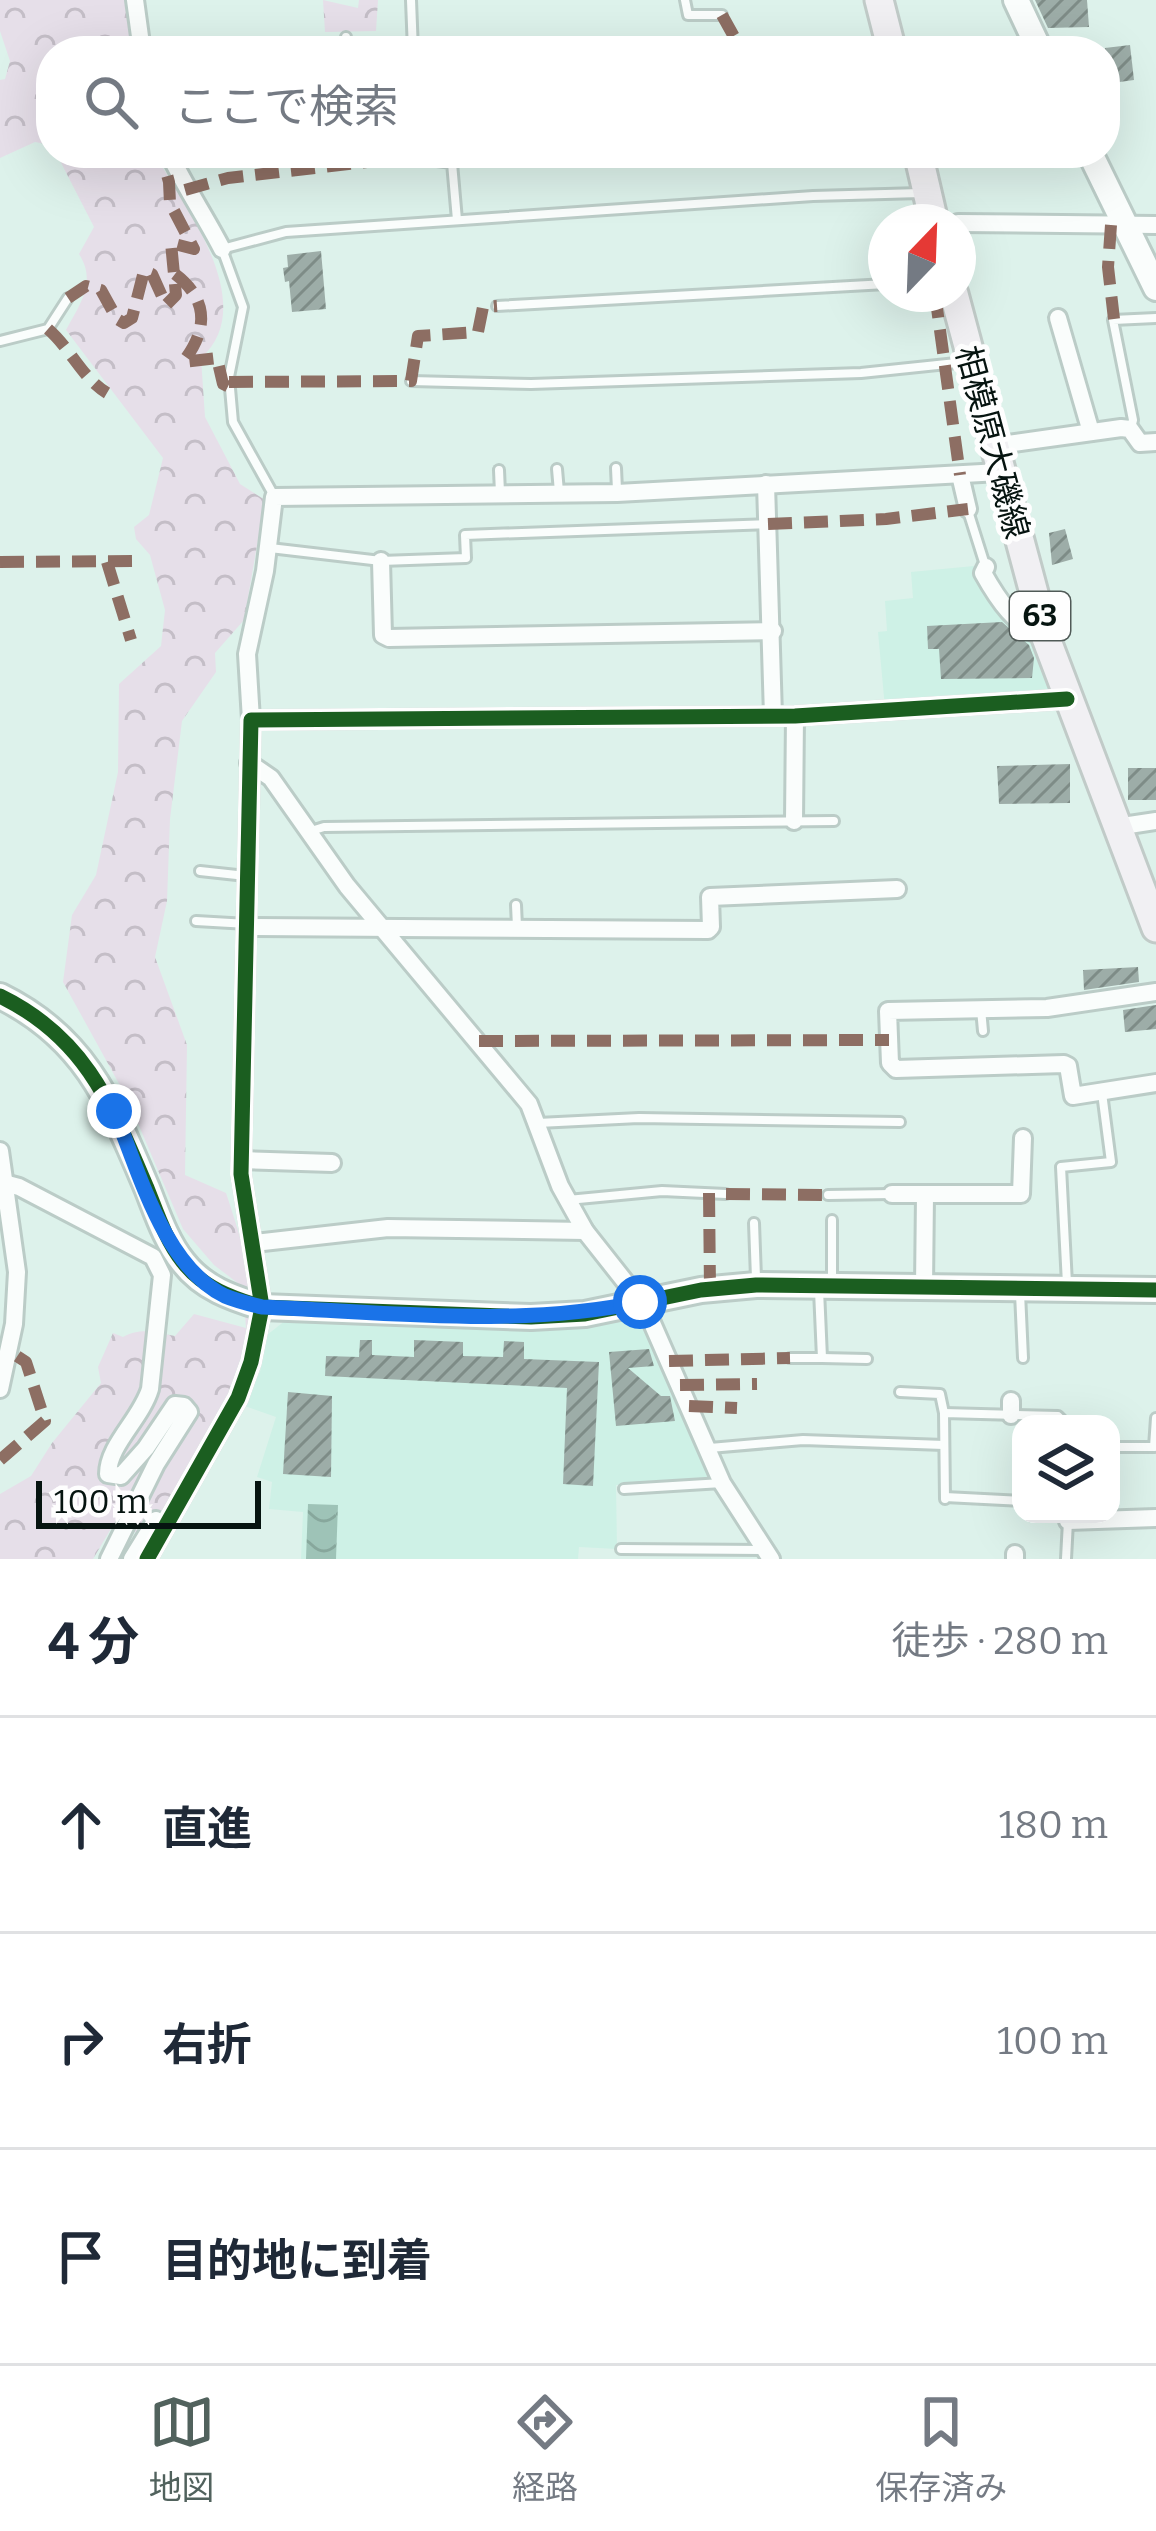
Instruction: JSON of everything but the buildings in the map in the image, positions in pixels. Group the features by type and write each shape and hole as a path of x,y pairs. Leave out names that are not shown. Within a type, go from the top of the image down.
{"main road":[{"path":"879,0 888,36"},
{"path":"922,168 931,204"},
{"name":"相模原大磯線","path":"959,312 1046,638 1156,928"}],"street":[{"path":"135,0 140,36"},
{"path":"1016,0 1033,36"},
{"path":"175,168 222,250"},
{"path":"1097,168 1156,287"},
{"path":"976,223 1156,225"},
{"path":"1058,318 1091,432"},
{"path":"147,1559 238,1399 262,1307 241,1160 251,720 247,654 274,497 559,495 960,475 997,459 1091,432 1130,429 1140,443 1156,442"},
{"path":"960,475 968,509"},
{"path":"766,484 773,716"},
{"path":"382,561 383,635 389,638 773,631"},
{"path":"986,567 983,573 996,598 1033,633 1046,638"},
{"path":"251,720 572,726 1067,699"},
{"path":"794,821 795,716"},
{"path":"249,763 271,778 383,929 529,1103 567,1200 640,1302 722,1483 769,1555"},
{"path":"1117,827 1156,821"},
{"path":"248,925 708,930 710,890 800,888 888,894"},
{"path":"1156,992 1047,1008 888,1011 890,1063 896,1069 1064,1064 1073,1096 1156,1083"},
{"path":"0,996 39,1018 89,1067 184,1264 226,1296 262,1307 530,1317 585,1314 700,1290 756,1285 1156,1290"},
{"path":"892,1194 1021,1194 1020,1148"},
{"path":"0,1151 17,1272 14,1324 0,1389"},
{"path":"241,1160 323,1160"},
{"path":"2,1183 19,1187 153,1257 162,1275 150,1390 109,1462 108,1474 121,1476 175,1405 189,1412 156,1464 109,1559"},
{"path":"924,1287 925,1195"},
{"path":"254,1243 388,1228 585,1231"},
{"path":"132,1559 165,1504 171,1497 180,1500"},
{"path":"1120,1518 1156,1518"}],"lane":[{"path":"411,0 412,36"},
{"path":"685,0 693,18 722,15"},
{"path":"452,168 458,220"},
{"path":"274,497 233,422 229,376 243,307 222,250 286,232 813,196 928,193"},
{"path":"497,306 868,285"},
{"path":"0,341 48,329 68,298"},
{"path":"570,302 571,316"},
{"path":"1130,429 1133,420 1113,320 1156,318"},
{"path":"411,381 531,384 838,368 861,373 972,361"},
{"path":"616,468 617,493"},
{"path":"557,469 559,495"},
{"path":"499,470 500,496"},
{"path":"968,509 986,567"},
{"path":"268,548 382,561 466,558 465,536 768,524"},
{"path":"307,832 323,827 422,824 834,821"},
{"path":"200,872 248,876"},
{"path":"516,905 517,928"},
{"path":"199,919 248,925"},
{"path":"981,1009 982,1031"},
{"path":"1067,1289 1061,1167 1116,1162 1102,1092"},
{"path":"537,1123 639,1118 899,1122"},
{"path":"567,1200 662,1191 726,1194"},
{"path":"828,1195 892,1194"},
{"path":"754,1223 756,1285"},
{"path":"822,1358 832,1225 844,1229"},
{"path":"1065,1226 1078,1226"},
{"path":"1019,1288 1023,1358"},
{"path":"790,1358 867,1359"},
{"path":"943,1380 945,1498 1012,1501"},
{"path":"900,1392 940,1394"},
{"path":"944,1413 1011,1408 1052,1415"},
{"path":"1120,1448 1155,1452 1156,1418"},
{"path":"709,1449 803,1440 944,1445"},
{"path":"624,1489 722,1483"},
{"path":"1066,1559 1068,1523"},
{"path":"621,1549 638,1554 769,1555"}],"shaded area":[{"path":"974,566 983,584 1043,649 1057,689 1053,696 885,708 878,632 887,631 885,601 913,598 911,572"},
{"path":"639,1315 710,1475 706,1482 616,1485 617,1549 579,1547 578,1559 301,1559 303,1512 269,1509 272,1482 257,1477 276,1417 242,1405 260,1372 267,1335 286,1320 551,1328"}],"green space":[{"path":"0,0 130,0 131,36 36,36 36,142 0,158 0,80 5,79 10,61 0,31"},
{"path":"323,0 358,8 359,0 378,0 376,31 325,32"},
{"path":"64,168 163,168 198,227 220,284 223,311 217,336 201,358 205,417 240,484 265,500 244,620 215,653 216,672 182,721 170,819 167,901 155,957 187,1045 185,1175 226,1193 249,1277 253,1329 226,1408 147,1535 112,1527 93,1559 0,1559 0,1494 31,1476 101,1383 98,1367 113,1333 175,1336 194,1314 246,1328 243,1287 214,1265 183,1229 128,1100 63,982 72,915 96,875 118,772 119,684 161,646 165,610 150,555 136,539 134,527 149,515 163,458 66,330 84,293 87,274 79,254 94,227"}],"water":[{"path":"308,1504 338,1505 336,1559 306,1559"}],"marked path":[{"path":"722,15 734,36"},
{"path":"68,298 86,286 101,290 124,323 132,318 144,271 152,274 166,305 176,295 171,243 194,249 170,203 165,168"},
{"path":"185,190 228,178 314,168"},
{"path":"1111,225 1108,267 1114,319"},
{"path":"175,274 194,294 201,316 197,338 183,362 217,358 223,384 229,387"},
{"path":"229,382 411,381 418,336 478,332 483,307 497,306"},
{"path":"937,312 960,475"},
{"path":"48,329 107,393"},
{"path":"768,524 886,519 968,509"},
{"path":"0,562 140,561"},
{"path":"107,562 131,640"},
{"path":"479,1041 889,1040"},
{"path":"709,1193 710,1289"},
{"path":"726,1194 828,1195"},
{"path":"0,1460 45,1421 26,1362 9,1351"},
{"path":"669,1361 790,1358"},
{"path":"680,1385 757,1384"},
{"path":"689,1406 737,1408"}],"cycle path":[{"path":"147,1559 238,1398 262,1307 241,1174 251,720 795,716 1067,699"},
{"path":"0,996 54,1032 92,1076 183,1262 209,1285 262,1307 531,1317 585,1314 701,1290 756,1285 1156,1290"}],"route":[{"path":"114,1111 166,1234 184,1264 226,1296 262,1307 530,1317 585,1314 640,1302"}]}
